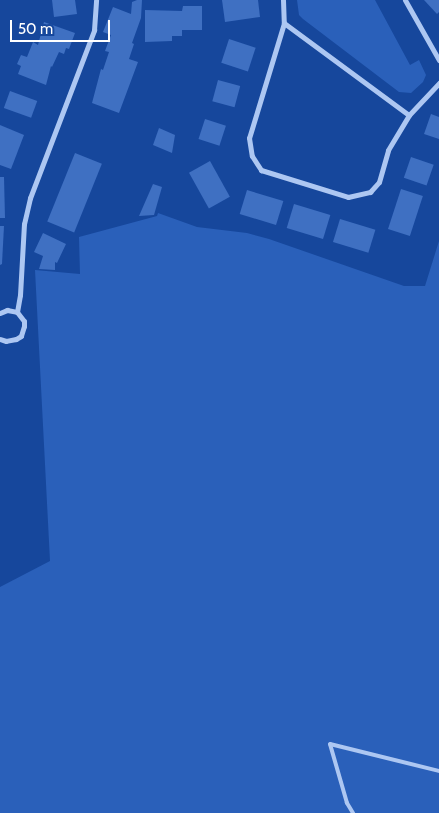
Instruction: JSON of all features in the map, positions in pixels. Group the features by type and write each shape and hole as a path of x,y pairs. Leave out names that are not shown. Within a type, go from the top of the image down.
{"street":[{"path":"17,312 20,295 24,224 30,198 94,30 96,0"},
{"path":"283,0 284,24 249,138 252,156 261,170 348,197 370,192 379,182 388,150 409,115 439,83"},
{"path":"405,0 439,60"},
{"path":"284,24 409,115"},
{"path":"0,313 7,310 17,312 24,321 21,336 11,341 0,339"}],"lane":[{"path":"353,813 347,803 330,744 439,771"}],"shaded area":[{"path":"297,0 375,0 410,65 419,60 426,75 423,82 411,93 399,92 303,19 299,15"},
{"path":"158,213 197,227 247,233 269,239 404,286 425,286 439,241 439,813 0,813 0,587 50,561 35,270 80,274 79,237 157,216"}],"building":[{"path":"52,0 75,0 77,14 54,17"},
{"path":"142,0 141,18 132,43 134,44 129,59 138,62 119,113 92,103 101,69 103,70 109,52 105,51 111,35 103,32 113,7 131,14 132,2"},
{"path":"222,0 258,0 260,17 225,22"},
{"path":"424,0 439,0 439,12 437,14"},
{"path":"183,6 202,6 202,30 182,30 182,36 172,36 172,41 145,42 145,10 182,11"},
{"path":"44,22 75,33 69,49 66,48 64,54 59,52 51,66 46,85 18,74 21,66 17,64 21,55 27,57 33,42 38,45"},
{"path":"229,39 256,48 248,71 221,63"},
{"path":"218,80 240,86 235,107 212,101"},
{"path":"10,91 37,101 31,118 4,108"},
{"path":"431,114 439,117 439,139 424,134"},
{"path":"205,119 226,126 219,146 199,139"},
{"path":"0,125 24,135 11,169 0,165"},
{"path":"159,128 175,135 172,153 153,145"},
{"path":"75,153 102,164 74,232 47,222"},
{"path":"411,157 434,165 427,186 404,178"},
{"path":"210,161 230,197 209,208 189,173"},
{"path":"0,177 4,177 5,218 0,218"},
{"path":"153,184 162,187 154,215 139,216"},
{"path":"401,189 423,196 410,236 388,229"},
{"path":"247,190 283,201 276,225 240,214"},
{"path":"294,204 330,215 323,239 287,228"},
{"path":"340,219 375,230 368,253 333,242"},
{"path":"0,226 4,226 2,264 0,265"},
{"path":"43,233 66,244 57,263 55,262 55,270 39,269 43,256 34,252"}]}
